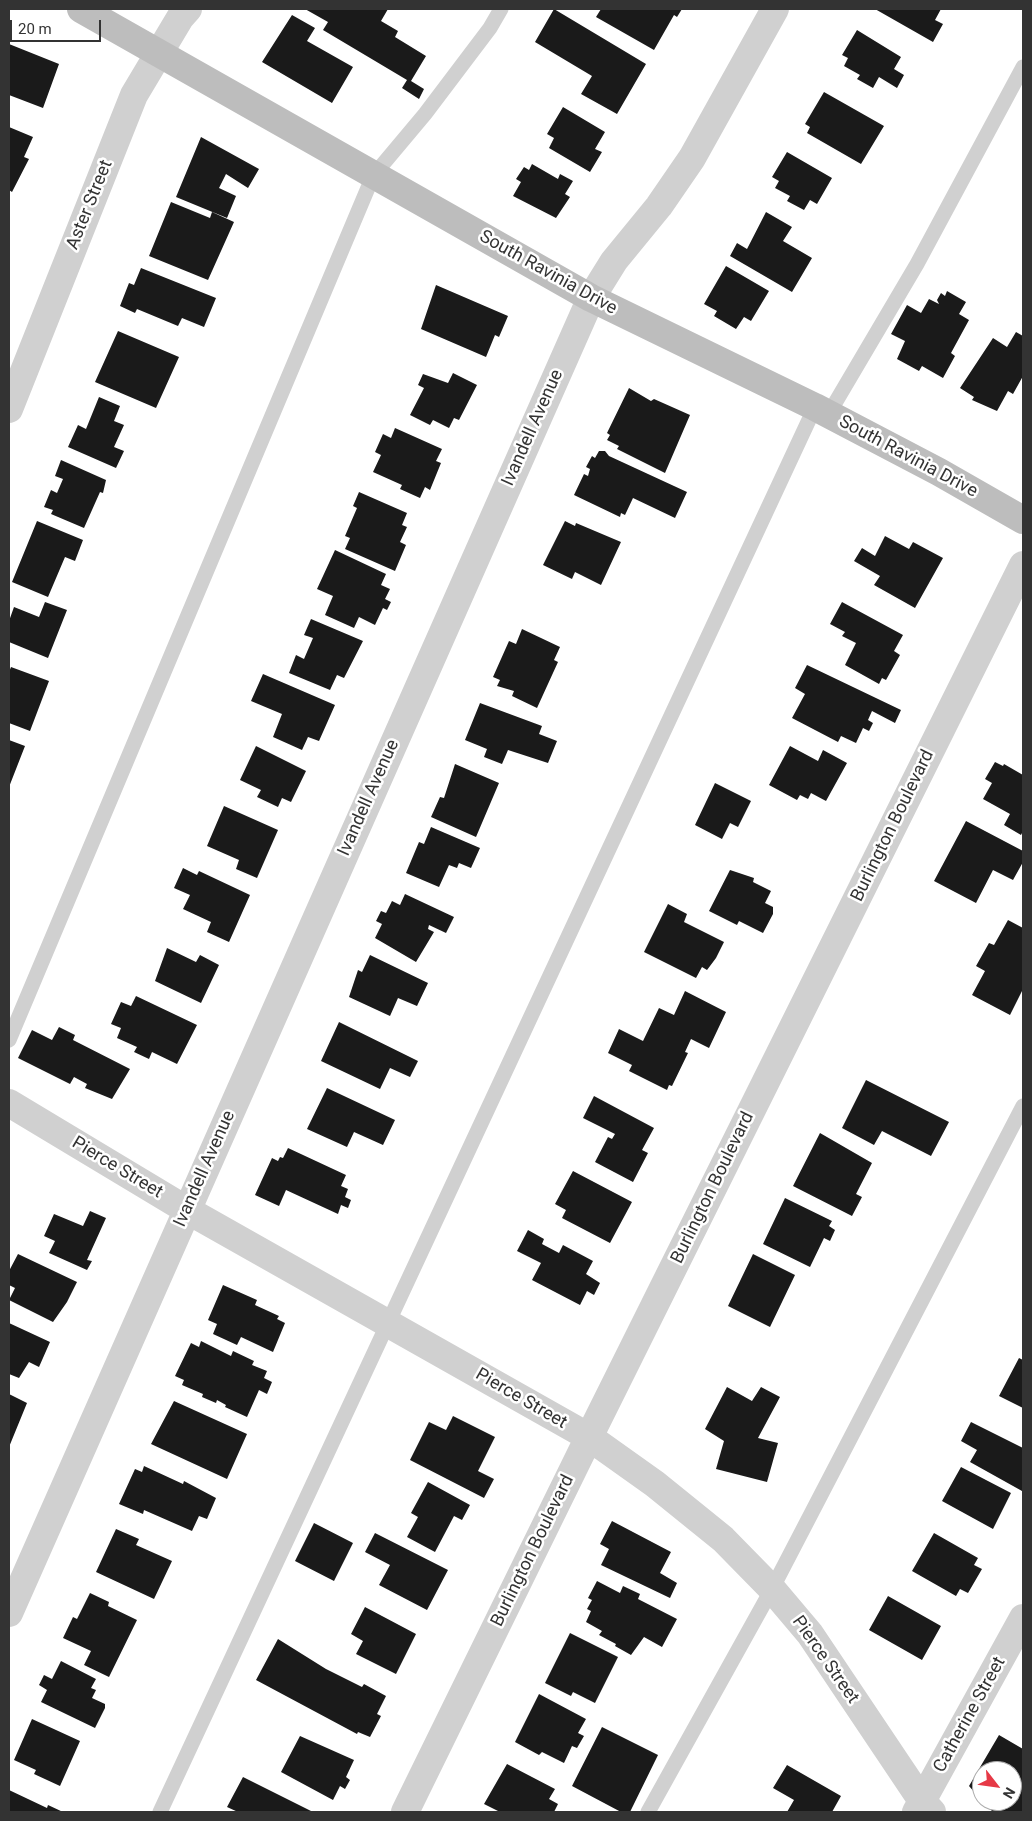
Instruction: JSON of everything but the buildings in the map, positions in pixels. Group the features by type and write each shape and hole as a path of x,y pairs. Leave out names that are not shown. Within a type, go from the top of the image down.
{"street":[{"name":"South Ravinia Drive","path":"81,9 591,298 822,411 939,472 1023,520"},
{"name":"Aster Street","path":"9,409 134,96 180,18 188,9"},
{"name":"Ivandell Avenue","path":"9,1613 591,298 614,261 659,206 692,158 775,9"},
{"name":"Burlington Boulevard","path":"405,1812 589,1437 1023,566"},
{"name":"Pierce Street","path":"9,1103 187,1210 589,1437 655,1484 723,1539 772,1589 810,1634 924,1808"},
{"name":"Catherine Street","path":"924,1808 1023,1618"}],"lane":[{"path":"9,1040 373,176 425,114 490,28 501,9"},
{"path":"160,1812 388,1323 822,411 917,264 1023,67"},
{"path":"648,1812 772,1589 1023,1106"}]}
